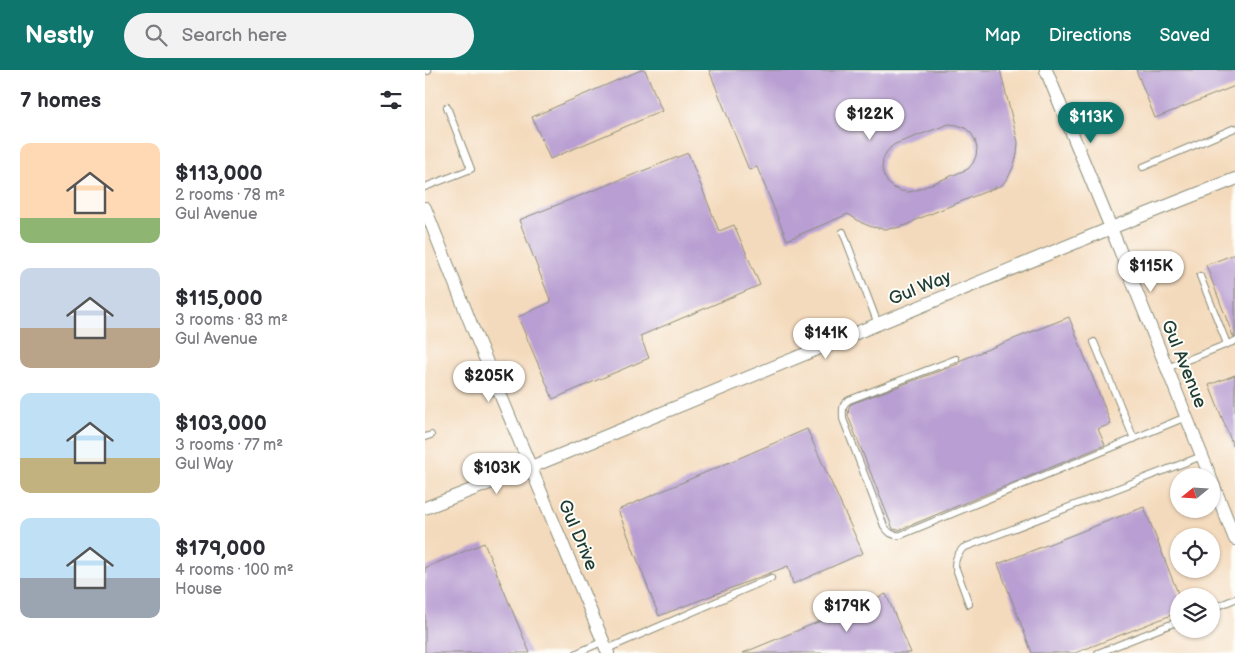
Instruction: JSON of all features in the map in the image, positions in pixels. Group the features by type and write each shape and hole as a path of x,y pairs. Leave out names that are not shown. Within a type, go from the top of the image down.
{"street":[{"name":"Gul Avenue","path":"1046,70 1207,468"},
{"name":"Gul Way","path":"425,508 1235,179"},
{"name":"Gul Drive","path":"425,208 606,648"},
{"name":"Gul Avenue","path":"1220,501 1235,539"}],"lane":[{"path":"425,187 471,169 447,107"},
{"path":"1143,167 1235,128"},
{"path":"843,232 878,324"},
{"path":"1200,276 1227,344"},
{"path":"1167,368 1235,341"},
{"path":"1095,342 1134,439"},
{"path":"956,359 844,403 843,419 884,526 894,536 901,535 1186,417"},
{"path":"969,604 955,566 955,560 963,548 1202,456"},
{"path":"577,653 606,648 771,578"},
{"path":"1220,605 1235,599"},
{"path":"1098,653 1170,625"}],"building":[{"path":"641,70 645,70 662,111 550,159 532,117"},
{"path":"709,70 1000,70 1018,142 1014,165 1002,185 896,228 872,227 848,214 787,240 757,167 749,170","holes":["949,124 965,128 975,140 976,156 968,169 909,192 901,191 888,183 882,168 883,160 891,147"]},
{"path":"1136,70 1235,70 1235,86 1155,118"},
{"path":"688,153 719,231 734,225 760,285 640,336 649,358 553,399 518,317 551,302 519,220"},
{"path":"1235,254 1235,336 1233,336 1206,265"},
{"path":"1069,317 1111,424 1098,429 1105,445 899,530 893,529 848,416 851,404 958,364 961,360"},
{"path":"1235,375 1235,448 1234,448 1209,385"},
{"path":"807,429 863,553 793,584 788,566 659,616 618,510"},
{"path":"1144,507 1170,573 1170,578 1172,578 1176,588 1170,588 1170,616 1075,653 1032,653 998,564"},
{"path":"484,543 530,653 425,653 425,568"},
{"path":"886,594 911,653 743,653"}]}
